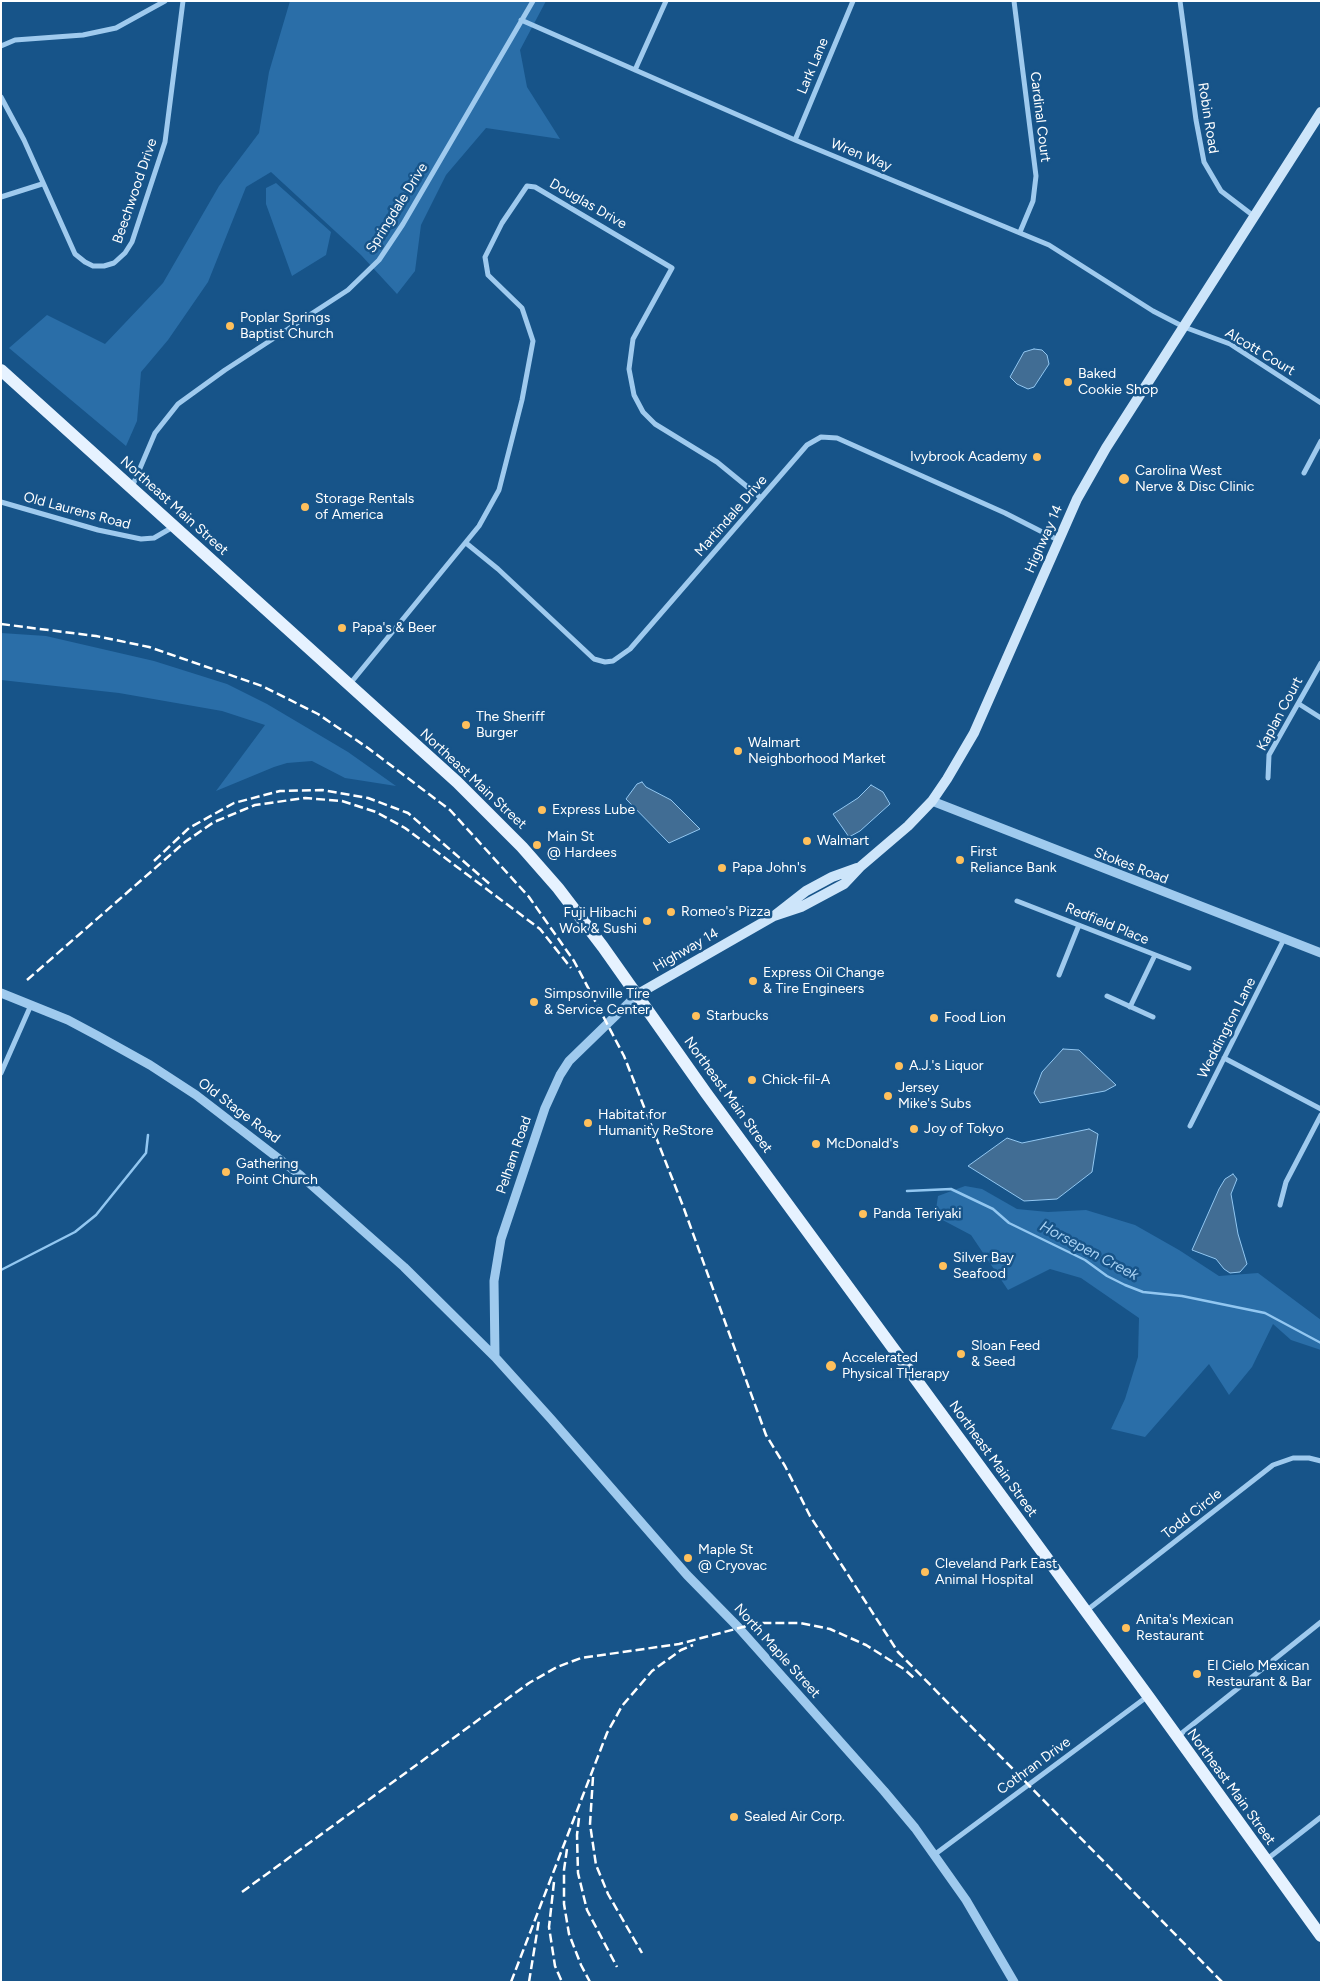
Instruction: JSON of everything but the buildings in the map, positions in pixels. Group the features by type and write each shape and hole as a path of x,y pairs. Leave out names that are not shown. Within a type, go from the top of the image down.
{"main road":[{"name":"Highway 14","path":"638,994 774,916 801,907 844,884 860,867 896,838 932,802 958,763 974,733 1058,540 1106,448 1256,217 1321,112"},
{"name":"Northeast Main Street","path":"1,370 452,777 522,847 584,921 638,994 706,1093 1148,1696 1321,1936"}],"street":[{"path":"1,46 15,40 102,32 124,25 165,1"},
{"name":"Beechwood Drive","path":"1,97 24,140 69,244 80,259 94,266 104,266 114,262 125,254 138,226 165,142 183,1"},
{"name":"Springdale Drive","path":"132,488 154,433 165,417 178,404 225,370 348,290 379,260 403,224 533,1"},
{"path":"635,70 666,1"},
{"name":"Lark Lane","path":"795,140 853,1"},
{"name":"Cardinal Court","path":"1014,1 1036,176 1032,201 1020,232"},
{"name":"Robin Road","path":"1180,1 1196,120 1204,162 1222,192 1256,217"},
{"name":"Wren Way","path":"521,20 795,140 1020,232 1068,256 1153,311 1184,327"},
{"path":"1,197 42,184"},
{"name":"Douglas Drive","path":"349,686 466,543 489,511 499,490 532,355 533,340 527,317 516,300 488,275 485,263 488,247 518,195 530,185 672,268 633,340 629,369 634,395 643,412 655,424 717,462 761,498"},
{"name":"Alcott Court","path":"1184,327 1230,344 1321,403"},
{"name":"Martindale Drive","path":"466,543 594,659 609,662 630,649 811,441 820,437 834,437 1004,513 1058,540"},
{"path":"1304,473 1321,441"},
{"name":"Old Laurens Road","path":"1,502 141,539 154,538 174,526"},
{"name":"Kaplan Court","path":"1268,778 1269,755 1321,663"},
{"path":"1299,704 1321,718"},
{"name":"Stokes Road","path":"932,802 1321,953"},
{"name":"Redfield Place","path":"1018,901 1189,968"},
{"path":"1059,975 1079,925"},
{"name":"Weddington Lane","path":"1190,1126 1284,939"},
{"path":"1130,1007 1155,955"},
{"name":"Old Stage Road","path":"1,993 68,1020 150,1065 196,1095 250,1135 353,1220 494,1357"},
{"name":"Pelham Road","path":"494,1357 494,1281 501,1239 545,1108 560,1075 572,1058 638,994"},
{"path":"1107,996 1153,1017"},
{"path":"1,1073 31,1005"},
{"path":"1224,1058 1321,1109"},
{"path":"1280,1205 1281,1194 1286,1182 1321,1114"},
{"name":"North Maple Street","path":"494,1357 563,1432 687,1575 738,1627 884,1791 934,1855 982,1926 1014,1982"},
{"name":"Todd Circle","path":"1085,1611 1273,1465 1293,1458 1309,1458 1321,1461"},
{"path":"1177,1737 1321,1622"},
{"name":"Cothran Drive","path":"934,1855 1148,1696"},
{"path":"1266,1860 1321,1818"}],"shaded area":[{"path":"290,1 546,1 520,50 527,87 560,139 486,128 446,175 421,225 415,271 397,294 361,255 271,172 246,187 208,282 168,340 141,372 137,421 126,446 9,348 47,315 105,344 163,283 219,186 259,133 269,72"},
{"path":"276,183 331,232 326,255 292,276 266,204 266,188"},
{"path":"1034,349 1042,350 1047,355 1049,364 1034,387 1028,389 1017,384 1010,377 1024,352"},
{"path":"1,633 46,636 154,661 227,684 267,704 348,752 396,786 345,778 312,761 287,763 274,767 216,791 265,725 222,711 119,693 1,680"},
{"path":"642,782 646,787 671,800 700,829 669,843 626,799 637,784"},
{"path":"871,785 883,792 890,804 860,831 849,837 833,814 858,798"},
{"path":"1063,1049 1079,1050 1116,1085 1105,1091 1040,1103 1034,1093 1042,1072"},
{"path":"1089,1129 1098,1134 1092,1172 1057,1199 1024,1201 968,1166 1007,1138 1022,1143"},
{"path":"1233,1174 1237,1179 1231,1194 1238,1234 1247,1264 1240,1272 1230,1273 1216,1259 1192,1250 1219,1189 1225,1179"},
{"path":"965,1186 982,1189 1017,1209 1048,1212 1086,1210 1135,1225 1219,1276 1258,1273 1321,1320 1321,1350 1291,1340 1273,1324 1252,1367 1229,1395 1209,1364 1145,1437 1111,1429 1125,1399 1138,1357 1139,1318 1081,1278 1050,1269 1008,1290 971,1235 935,1216 938,1196"}],"waterway":[{"path":"1,1270 75,1232 96,1215 146,1153 148,1135"},
{"name":"Horsepen Creek","path":"907,1191 951,1189 993,1209 1009,1223 1085,1260 1107,1276 1125,1285 1143,1292 1182,1296 1265,1313 1321,1343"}],"railway":[{"path":"1,624 96,636 149,647 262,686 318,714 368,748 450,810 529,897 574,961 624,1056 683,1206 766,1435 785,1466 810,1516 898,1652 1222,1982"},
{"path":"154,861 189,828 234,803 280,791 322,790 368,798 408,813 492,886"},
{"path":"27,980 185,842 214,822 255,805 305,798 342,801 376,812 405,828 540,929 571,968"},
{"path":"242,1892 529,1683 557,1667 581,1658 679,1644 758,1623 800,1623 830,1629 866,1645 904,1669 914,1678"},
{"path":"511,1982 607,1733 622,1706 652,1671 681,1650 693,1645"},
{"path":"593,1777 590,1824 596,1865 608,1894 642,1953"},
{"path":"579,1818 577,1835 578,1873 587,1910 617,1967"},
{"path":"567,1849 564,1870 564,1904 569,1934 590,1982"},
{"path":"554,1882 549,1927 555,1966 562,1982"},
{"path":"529,1982 539,1920"}],"place":[{"name":"Poplar Springs Baptist Church","path":"230,326"},
{"name":"Baked Cookie Shop","path":"1068,382"},
{"name":"Ivybrook Academy","path":"1037,457"},
{"name":"Carolina West Nerve & Disc Clinic","path":"1124,479"},
{"name":"Storage Rentals of America","path":"305,507"},
{"name":"Papa's & Beer","path":"342,628"},
{"name":"The Sheriff Burger","path":"466,725"},
{"name":"Walmart Neighborhood Market","path":"738,751"},
{"name":"Express Lube","path":"542,810"},
{"name":"Walmart","path":"807,841"},
{"name":"Main St @ Hardees","path":"537,845"},
{"name":"First Reliance Bank","path":"960,860"},
{"name":"Papa John's","path":"722,868"},
{"name":"Romeo's Pizza","path":"671,912"},
{"name":"Fuji Hibachi Wok & Sushi","path":"647,921"},
{"name":"Express Oil Change & Tire Engineers","path":"753,981"},
{"name":"Simpsonville Tire & Service Center","path":"534,1002"},
{"name":"Starbucks","path":"696,1016"},
{"name":"Food Lion","path":"934,1018"},
{"name":"A.J.'s Liquor","path":"899,1066"},
{"name":"Chick-fil-A","path":"752,1080"},
{"name":"Jersey Mike's Subs","path":"888,1096"},
{"name":"Habitat for Humanity ReStore","path":"588,1123"},
{"name":"Joy of Tokyo","path":"914,1129"},
{"name":"McDonald's","path":"816,1144"},
{"name":"Gathering Point Church","path":"226,1172"},
{"name":"Panda Teriyaki","path":"863,1214"},
{"name":"Silver Bay Seafood","path":"943,1266"},
{"name":"Sloan Feed & Seed","path":"961,1354"},
{"name":"Accelerated Physical THerapy","path":"831,1366"},
{"name":"Maple St @ Cryovac","path":"688,1558"},
{"name":"Cleveland Park East Animal Hospital","path":"925,1572"},
{"name":"Anita's Mexican Restaurant","path":"1126,1628"},
{"name":"El Cielo Mexican Restaurant & Bar","path":"1197,1674"},
{"name":"Sealed Air Corp.","path":"734,1817"}]}
